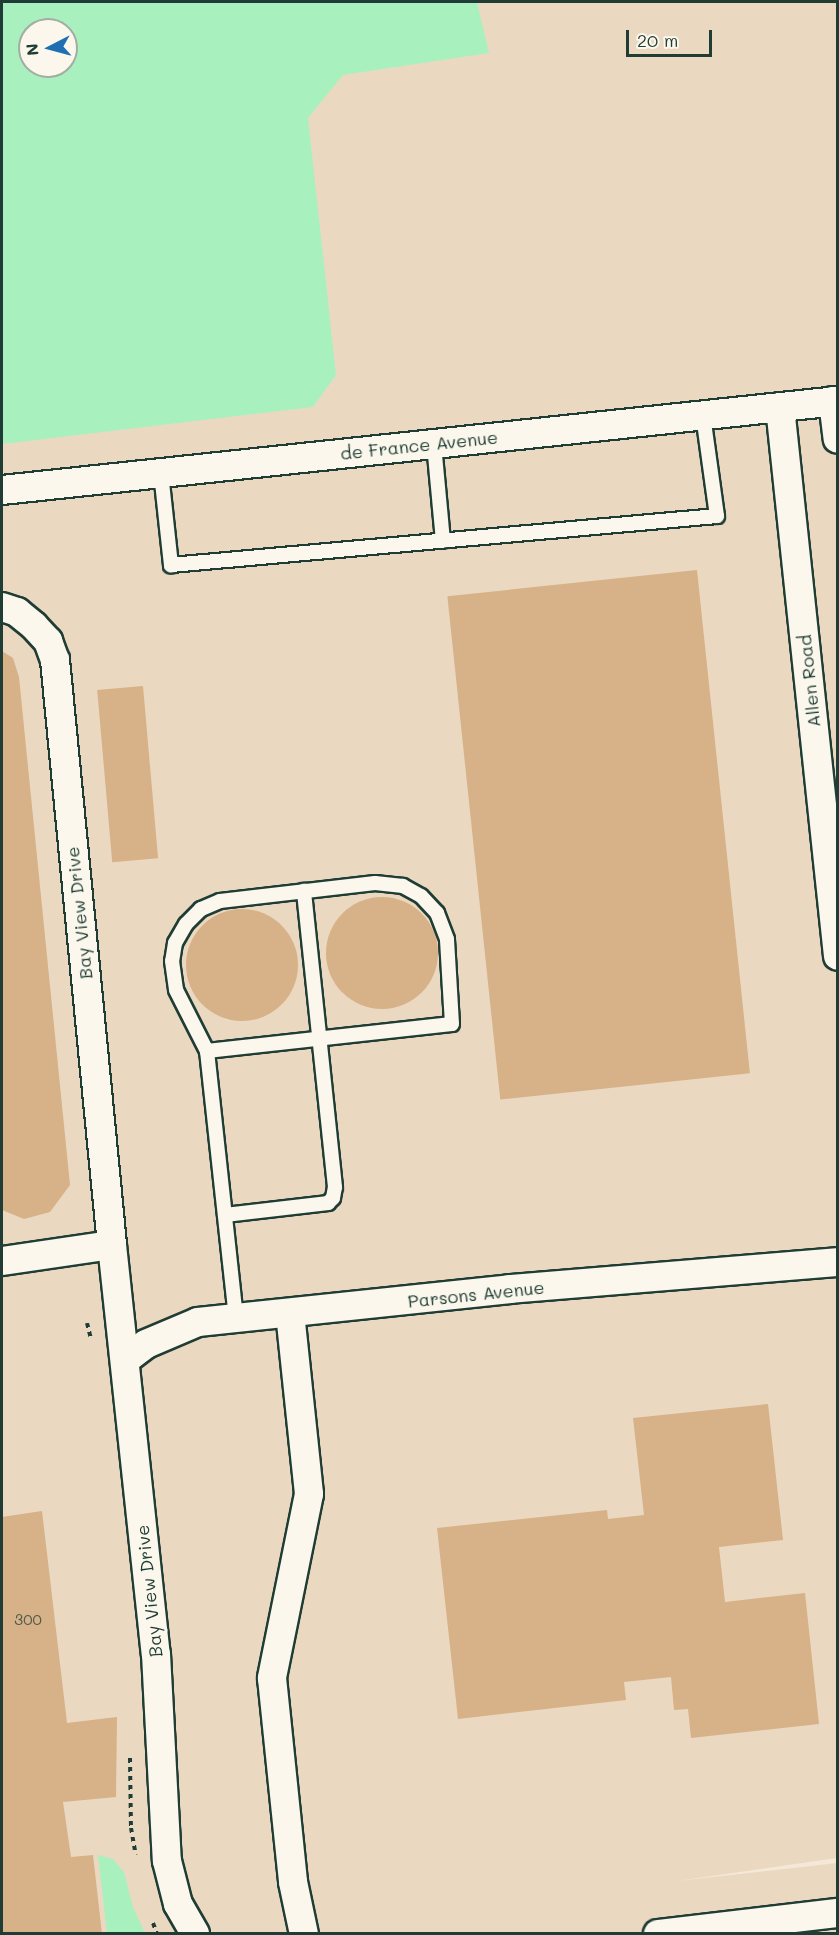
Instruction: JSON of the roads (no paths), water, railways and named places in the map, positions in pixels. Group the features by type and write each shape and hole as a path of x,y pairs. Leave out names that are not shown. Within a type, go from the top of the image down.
{"street":[{"name":"de France Avenue","path":"2,490 836,401"},
{"path":"836,401 837,440"},
{"name":"Allen Road","path":"780,407 837,956"},
{"name":"Bay View Drive","path":"2,607 17,612 34,626 48,641 55,660 112,1245 156,1654 167,1861 178,1904 195,1934"},
{"path":"2,1261 112,1245"},
{"name":"Parsons Avenue","path":"125,1360 146,1344 198,1322 510,1289 837,1262"},
{"path":"290,1313 309,1494 272,1677 293,1882 304,1934"},
{"path":"658,1934 789,1926 837,1913"}],"lane":[{"path":"161,473 171,565 717,516 703,415"},
{"path":"434,444 443,540"},
{"path":"207,1051 452,1024 447,939 437,913 421,896 403,886 375,883 304,891 220,901 201,909 186,924 175,943 172,961 176,990 207,1051 236,1318"},
{"path":"225,1215 328,1203 333,1198 335,1187 304,891"}]}
